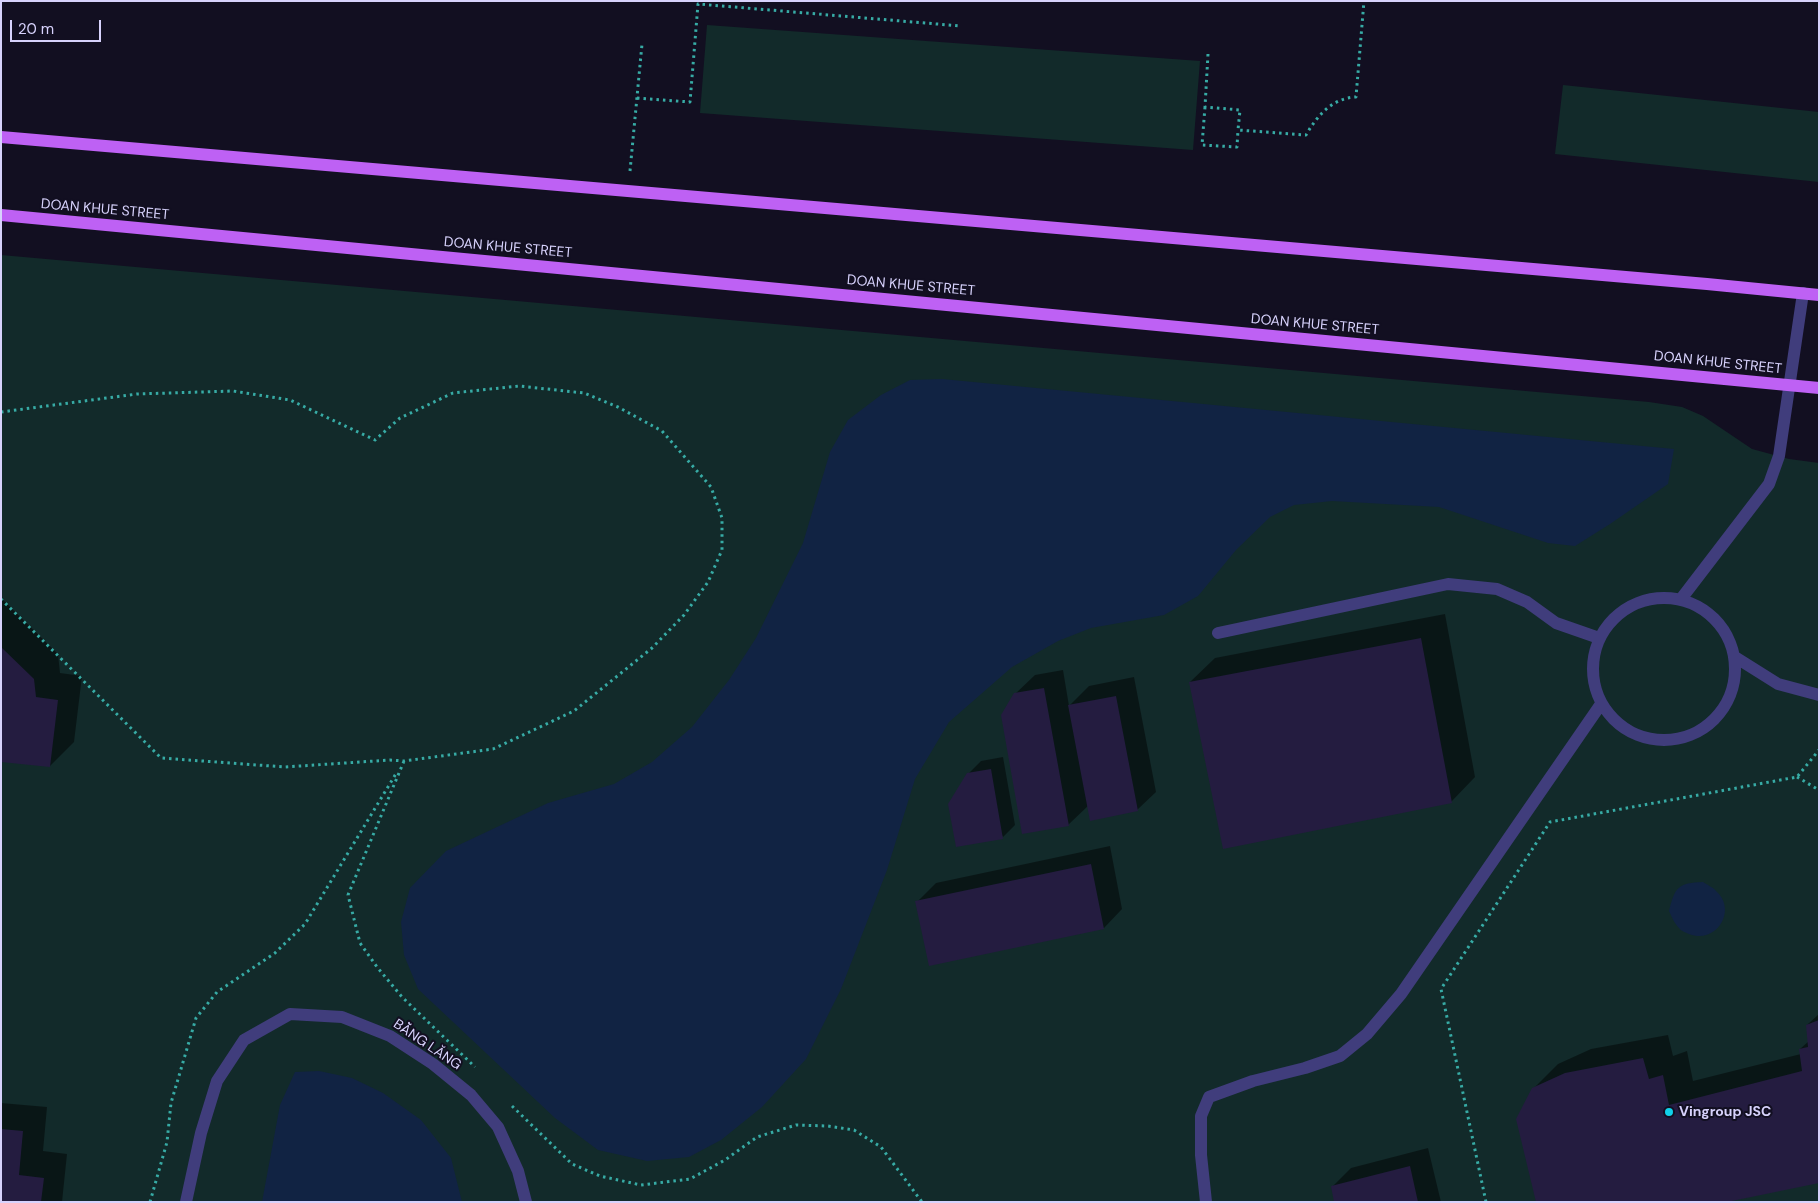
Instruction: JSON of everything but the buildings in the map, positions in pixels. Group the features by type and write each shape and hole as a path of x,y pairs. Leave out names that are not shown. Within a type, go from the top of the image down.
{"main road":[{"path":"1,137 1819,295"},
{"name":"DOAN KHUE STREET","path":"1,216 1819,388"}],"street":[{"path":"1681,599 1769,484 1779,456 1803,293"},
{"path":"1218,633 1448,584 1497,589 1527,602 1556,623 1599,638"},
{"path":"1662,597 1681,599 1700,607 1717,620 1729,637 1735,657 1734,682 1726,706 1709,725 1687,737 1663,741 1638,736 1617,724 1601,704 1593,683 1593,660 1599,638 1610,622 1625,609 1642,600 1662,597"},
{"path":"1735,657 1778,684 1819,695"},
{"path":"1206,1202 1201,1155 1201,1116 1209,1097 1253,1081 1305,1068 1340,1056 1367,1034 1401,994 1601,704"},
{"name":"BẰNG LĂNG","path":"186,1202 201,1133 217,1080 244,1040 290,1014 342,1017 390,1036 432,1064 471,1095 498,1127 518,1171 526,1202"}],"path":[{"path":"1238,130 1306,135 1315,119 1331,105 1351,97 1356,97 1364,1"},
{"path":"637,98 690,102 698,4 962,26"},
{"path":"628,191 642,44"},
{"path":"1205,107 1240,110 1237,147 1202,145 1208,54"},
{"path":"1,412 137,394 233,391 290,400 375,440 400,418 454,393 519,386 584,393 618,407 662,431 710,487 722,518 722,550 708,582 684,615 652,648 574,711 493,749 404,761 390,760 285,767 161,758 1,599"},
{"path":"1486,1202 1441,989 1550,822 1797,777 1819,750"},
{"path":"404,761 348,895 360,943 377,967 402,997 477,1069"},
{"path":"150,1202 167,1142 171,1103 196,1018 217,992 275,953 305,924 404,761"},
{"path":"1797,777 1819,790"},
{"path":"509,1103 572,1164 600,1176 641,1184 690,1178 725,1160 757,1137 796,1125 828,1126 854,1130 881,1148 922,1202"}],"green space":[{"path":"707,25 1200,61 1193,150 700,113"},
{"path":"1563,85 1819,112 1819,182 1555,154"},
{"path":"1,255 1649,402 1682,407 1703,416 1752,449 1789,459 1819,463 1819,1202 1,1202"}],"water":[{"path":"942,379 1674,449 1668,484 1575,546 1548,543 1439,507 1332,501 1294,505 1270,517 1236,550 1198,596 1164,615 1091,628 1058,641 1012,667 949,722 915,779 887,870 841,989 806,1059 762,1107 721,1140 689,1157 647,1161 598,1150 555,1118 418,989 404,955 401,922 410,888 446,851 548,803 614,784 652,762 692,727 729,680 756,638 803,543 830,452 848,420 881,395 910,380"},
{"path":"1703,882 1715,890 1725,907 1721,924 1708,935 1699,936 1681,930 1674,922 1669,911 1673,896 1679,888 1683,885"},
{"path":"319,1071 352,1078 383,1093 421,1120 451,1158 462,1202 262,1202 280,1105 295,1072"}],"place":[{"name":"Vingroup JSC","path":"1669,1112"}]}
